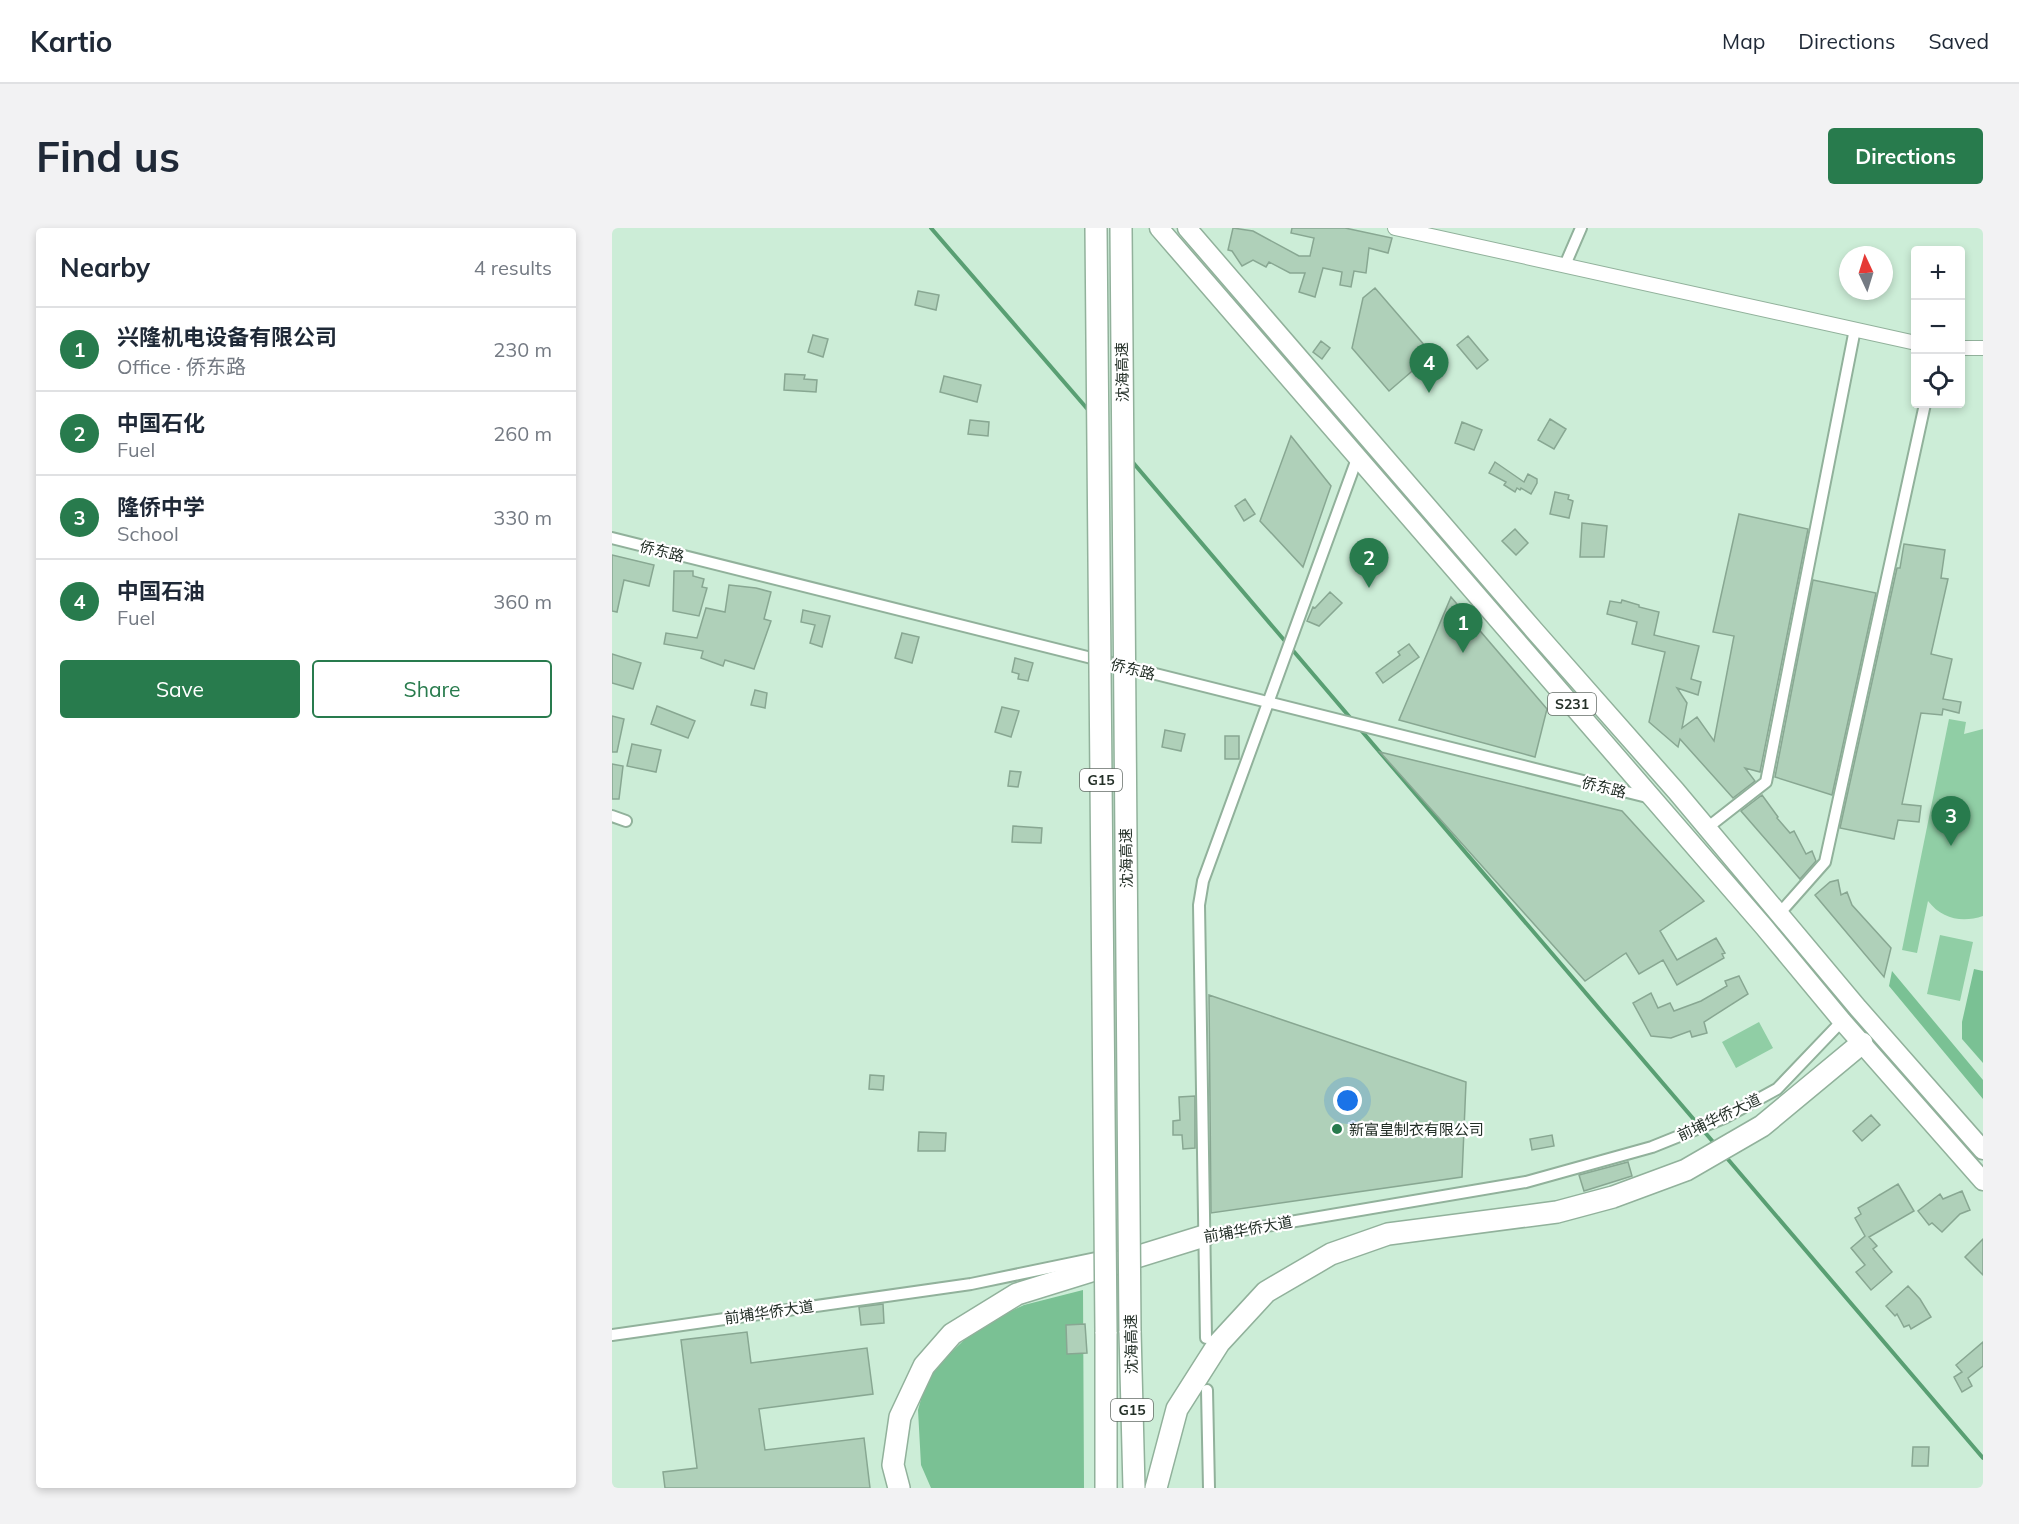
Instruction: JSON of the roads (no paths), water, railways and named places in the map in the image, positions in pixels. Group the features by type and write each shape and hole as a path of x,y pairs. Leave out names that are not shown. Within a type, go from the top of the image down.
{"highway":[{"name":"沈海高速","path":"1096,228 1106,1488"},
{"name":"沈海高速","path":"1121,228 1134,1488"},
{"path":"1156,1488 1178,1409 1219,1343 1266,1292 1331,1254 1388,1234 1557,1212 1613,1197 1686,1170 1762,1126 1862,1043"},
{"path":"899,1488 893,1465 900,1417 924,1366 952,1334 1017,1294 1204,1236"}],"main road":[{"name":"S231","path":"1159,228 1654,799 1842,1021 1983,1180"},
{"name":"S231","path":"1187,228 1707,828 1858,1008 1983,1150"}],"street":[{"path":"1395,228 1911,341"},
{"path":"1565,265 1581,228"},
{"path":"1707,828 1766,782 1855,329"},
{"path":"1965,348 1983,348"},
{"path":"1779,914 1825,862 1924,408"},
{"path":"1206,1338 1199,905 1203,881 1358,456"},
{"name":"侨东路","path":"612,538 1654,799"},
{"path":"612,816 626,820"},
{"name":"前埔华侨大道","path":"612,1335 971,1284 1204,1236 1526,1182 1652,1147 1724,1118 1777,1089 1842,1021"},
{"path":"1207,1390 1209,1488"}],"waterway":[{"path":"931,228 1090,412"},
{"path":"1130,459 1353,721"},
{"path":"1360,729 1714,1143"},
{"path":"1726,1157 1983,1458"}],"place":[{"name":"中国石油","path":"1429,393"},
{"name":"中国石化","path":"1369,588"},
{"name":"兴隆机电设备有限公司","path":"1463,653"},
{"name":"隆侨中学","path":"1951,846"},
{"name":"新富皇制衣有限公司","path":"1337,1129"}]}
